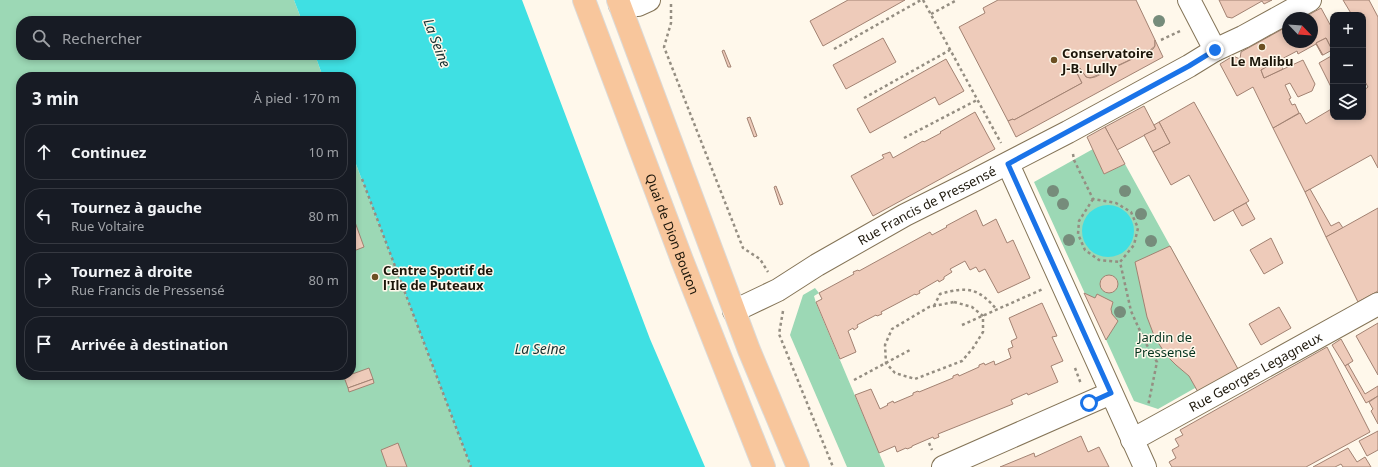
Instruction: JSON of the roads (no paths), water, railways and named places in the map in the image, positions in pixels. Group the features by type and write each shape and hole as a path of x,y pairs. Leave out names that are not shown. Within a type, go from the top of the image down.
{"main road":[{"name":"Quai de Dion Bouton","path":"584,0 680,255 764,467"},
{"path":"619,2 734,311 798,467"},
{"path":"709,325 734,311"}],"street":[{"path":"619,2 638,5 649,0"},
{"path":"1189,0 1215,50"},
{"name":"Rue Francis de Pressensé","path":"734,311 778,290 817,264 905,215 1005,154 1068,132 1189,66 1215,50 1243,37 1310,0"},
{"path":"1005,154 1145,467"},
{"name":"Rue Georges Legagneux","path":"1132,440 1378,304"},
{"path":"943,467 1111,393"}],"water":[{"name":"La Seine","path":"294,0 522,0 650,339 705,467 471,467 356,164 356,72 321,72 317,60 356,60 356,16 300,16"},
{"path":"1108,205 1118,207 1126,213 1132,221 1134,231 1132,241 1126,249 1118,255 1108,257 1098,255 1090,249 1084,241 1082,231 1084,221 1090,213 1098,207"}],"place":[{"name":"Le Malibu","path":"1262,47"},
{"name":"Conservatoire J-B. Lully","path":"1054,60"},
{"name":"Centre Sportif de l'Ile de Puteaux","path":"375,277"}],"park label":[{"name":"Jardin de Pressensé","path":"1165,344"}]}
